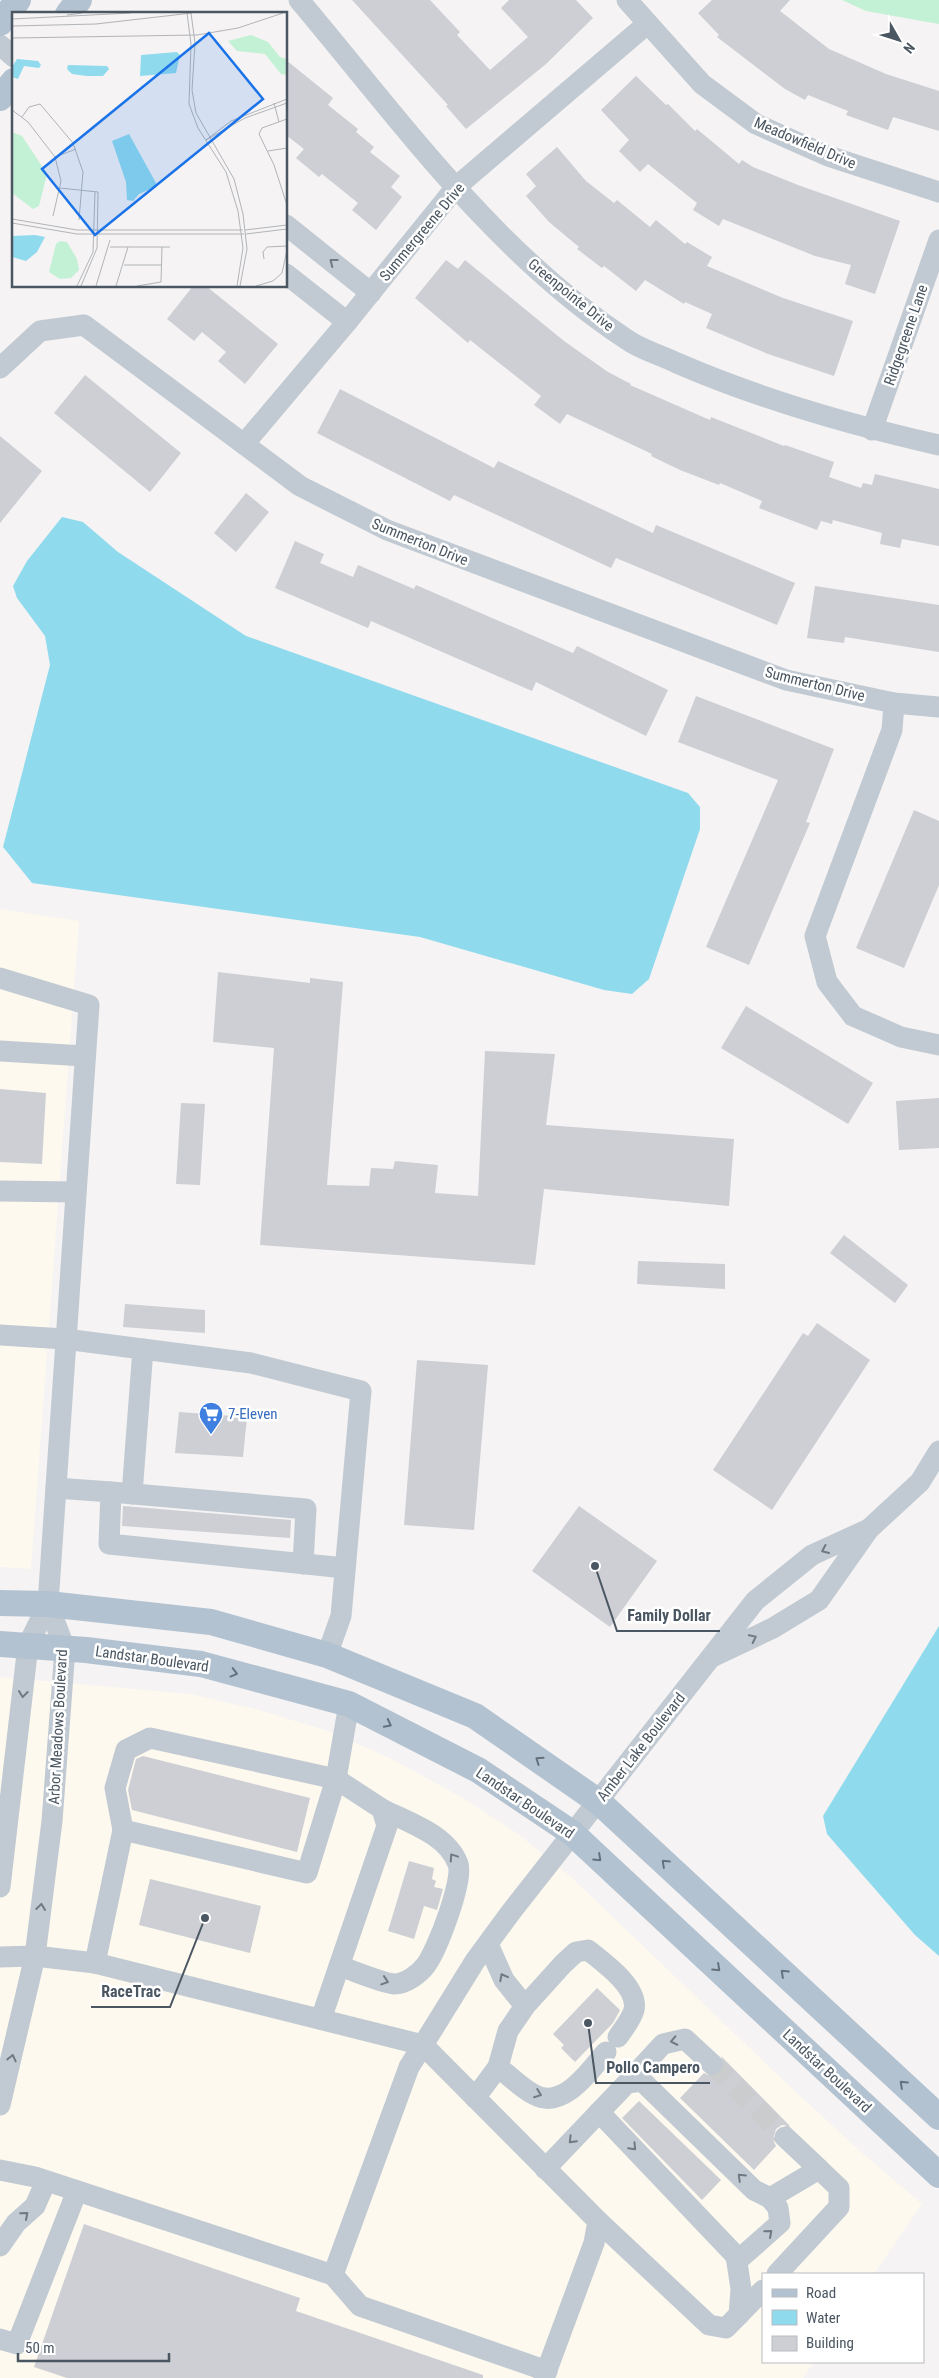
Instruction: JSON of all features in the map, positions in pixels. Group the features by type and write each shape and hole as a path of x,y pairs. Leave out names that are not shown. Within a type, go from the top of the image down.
{"main road":[{"path":"70,12 79,0"},
{"path":"0,98 12,83"},
{"path":"0,1603 48,1604 211,1622 327,1655 475,1716 599,1802 939,2117"},
{"name":"Landstar Boulevard","path":"0,1644 86,1650 201,1664 349,1704 478,1770 572,1833 939,2175"}],"street":[{"name":"Greenpointe Drive","path":"300,0 456,188 493,228 559,290 628,341 715,379 872,430 939,445"},
{"name":"Meadowfield Drive","path":"626,0 702,84 756,124 828,156 939,192"},
{"name":"Summergreene Drive","path":"244,444 347,322 456,188 647,24"},
{"path":"0,45 12,55"},
{"path":"288,227 371,293"},
{"name":"Ridgegreene Lane","path":"872,430 939,240"},
{"path":"288,276 347,322"},
{"name":"Summerton Drive","path":"0,368 40,331 84,325 300,486 387,530 786,680 894,703 939,707"},
{"path":"894,703 892,730 815,936 827,982 853,1016 901,1037 939,1045"},
{"path":"0,978 89,1005 48,1604 28,1645 0,1887"},
{"path":"0,1051 85,1056"},
{"path":"0,1191 76,1192"},
{"path":"0,1335 66,1339 251,1363 361,1390 341,1616 327,1655"},
{"path":"143,1349 121,1493 109,1544 345,1568"},
{"name":"Amber Lake Boulevard","path":"709,1659 773,1628 818,1600 869,1529 920,1482 939,1451"},
{"path":"56,1488 306,1509 304,1564"},
{"name":"Amber Lake Boulevard","path":"333,2275 409,2067 488,1944 572,1833 599,1802 756,1601 812,1555 869,1529"},
{"name":"Arbor Meadows Boulevard","path":"0,2105 35,1956 52,1821 65,1649 48,1604"},
{"path":"122,1830 307,1873 336,1779 349,1704"},
{"path":"95,1963 122,1830 115,1788 126,1750 150,1738 336,1779 382,1809 432,1834 449,1851 458,1865 457,1888 447,1918 426,1965 409,1980 394,1984 339,1966"},
{"path":"321,2019 387,1826 382,1809"},
{"path":"488,1944 504,1980 525,2006"},
{"path":"475,2098 498,2067 508,2031 525,2006 576,1952 588,1950 622,1979 632,1996 635,2008 629,2022 575,2086 562,2095 552,2098 536,2096 498,2067"},
{"path":"0,1957 35,1956 95,1963 423,2044 598,2221 709,2325 726,2328 751,2302 741,2289 736,2256 599,2112"},
{"path":"545,2169 663,2044 685,2039 712,2064"},
{"path":"627,2083 642,2081 754,2190 770,2198 778,2208 780,2223 737,2261"},
{"path":"778,2273 839,2207 840,2188 785,2137"},
{"path":"770,2198 819,2169"},
{"path":"0,2170 46,2181 333,2275 360,2306 545,2375 594,2243 598,2221"},
{"path":"0,2246 16,2223 35,2206 46,2181"},
{"path":"0,2338 17,2344 76,2191"}],"shaded area":[{"path":"0,909 79,921 31,1569 0,1567"},
{"path":"0,1677 190,1694 259,1710 325,1730 390,1758 463,1798 518,1834 570,1876 784,2081 861,2152 922,2204 875,2273 762,2273 762,2363 813,2363 803,2378 0,2378"}],"green space":[{"path":"842,0 939,0 939,24 866,11"}],"water":[{"path":"62,517 83,522 118,552 246,636 688,793 700,807 700,829 649,979 632,994 604,990 420,937 32,883 3,847 50,665 45,636 17,598 13,586 27,561"},
{"path":"939,1626 939,1956 915,1935 827,1834 823,1816"}],"building":[{"path":"352,0 430,0 460,32 457,35 490,70 528,37 501,8 509,0 576,0 593,18 546,64 466,129 446,106 448,105"},
{"path":"712,0 790,0 780,11 829,49 886,74 939,91 939,131 893,117 888,130 846,115 848,111 808,95 805,100 785,89 717,37 719,35 698,13"},
{"path":"288,62 333,98 328,105 358,129 356,132 374,147 370,152 400,176 391,187 402,197 376,230 352,210 358,203 322,174 319,177 296,158 304,149 288,137"},
{"path":"636,76 695,131 697,129 739,164 742,160 753,167 798,185 900,221 875,294 845,284 851,265 815,256 723,219 719,226 693,210 697,203 648,164 640,172 619,151 629,140 601,110"},
{"path":"557,147 586,181 614,203 617,200 650,227 656,220 685,244 687,242 712,257 707,266 783,298 853,321 834,376 768,354 706,328 712,314 685,302 684,304 645,280 636,291 604,266 602,268 577,249 579,247 549,222 526,196 536,186 526,174"},
{"path":"446,260 458,269 465,260 564,341 630,385 710,420 711,417 784,446 834,462 829,477 861,488 863,483 872,485 875,474 939,489 939,546 902,539 900,548 880,544 882,533 833,520 832,524 821,521 817,530 759,508 762,501 720,483 719,485 680,470 651,456 652,454 567,414 560,424 534,405 541,396 470,340 468,343 415,298"},
{"path":"191,288 208,288 278,344 245,384 218,361 226,352 202,332 194,341 167,319"},
{"path":"85,375 181,453 150,492 54,413"},
{"path":"340,389 494,468 498,461 653,533 656,525 795,583 777,625 616,558 611,568 454,495 450,501 317,433"},
{"path":"0,436 42,471 0,523"},
{"path":"246,493 269,512 236,552 214,533"},
{"path":"295,541 324,554 320,563 353,577 358,565 414,589 416,585 573,653 577,646 668,690 646,736 536,682 532,691 371,621 368,628 275,588"},
{"path":"815,586 939,605 939,652 845,637 844,643 807,638"},
{"path":"696,696 834,749 806,822 810,823 749,965 706,947 778,780 678,742"},
{"path":"914,810 939,821 939,885 904,968 856,948"},
{"path":"218,972 310,983 310,978 343,982 327,1185 369,1186 371,1168 393,1169 395,1161 438,1165 435,1193 478,1196 485,1051 555,1054 546,1125 734,1139 729,1206 544,1189 535,1265 260,1245 274,1048 213,1042"},
{"path":"746,1006 873,1083 848,1124 721,1048"},
{"path":"0,1089 46,1093 42,1164 0,1162"},
{"path":"939,1098 939,1148 899,1150 896,1101"},
{"path":"181,1103 205,1104 200,1185 176,1184"},
{"path":"844,1235 908,1285 895,1303 830,1253"},
{"path":"638,1261 725,1264 725,1289 637,1284"},
{"path":"125,1304 205,1310 205,1333 123,1327"},
{"path":"817,1323 870,1360 772,1510 713,1470 803,1333 808,1336"},
{"path":"417,1360 488,1365 474,1530 404,1525"},
{"name":"7-Eleven","path":"179,1412 247,1417 243,1457 175,1453"},
{"path":"123,1506 291,1520 290,1538 122,1526"},
{"path":"579,1506 657,1561 610,1627 532,1571"},
{"path":"143,1756 310,1798 297,1852 132,1810 128,1790 136,1759"},
{"path":"409,1861 434,1868 432,1879 436,1881 434,1887 443,1889 437,1910 424,1906 414,1939 388,1931"},
{"path":"150,1879 261,1906 250,1953 139,1925"},
{"path":"597,1988 620,2010 613,2023 575,2062 561,2048 564,2045 553,2034"},
{"path":"721,2056 790,2126 782,2125 776,2129 773,2140 776,2146 754,2170 680,2098 704,2073 710,2076 721,2073 724,2066"},
{"path":"639,2101 721,2180 702,2200 622,2118"},
{"path":"84,2224 300,2298 296,2311 483,2375 483,2378 67,2378 34,2367"}],"tunnel":[{"path":"712,2064 785,2137"}],"place":[{"name":"7-Eleven","path":"211,1435"},
{"name":"Family Dollar","path":"595,1566"},
{"name":"RaceTrac","path":"205,1918"},
{"name":"Pollo Campero","path":"588,2023"}]}
